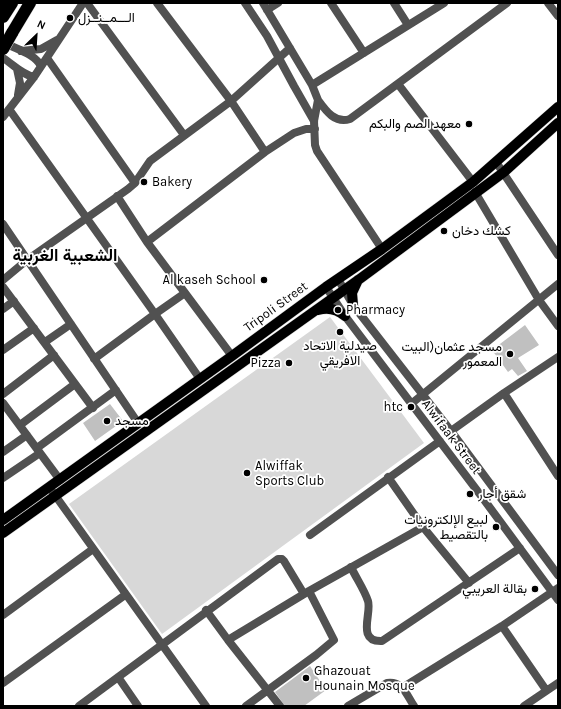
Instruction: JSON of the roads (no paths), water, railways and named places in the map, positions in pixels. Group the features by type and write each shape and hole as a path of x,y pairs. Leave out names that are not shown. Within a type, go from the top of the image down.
{"highway":[{"path":"3,17 12,3"},
{"path":"3,49 30,3"}],"main road":[{"name":"Tripoli Street","path":"3,520 52,492 361,278 474,187 496,162 558,107"},
{"name":"Tripoli Street","path":"3,533 52,492 60,480 326,287 474,187 504,172 558,123"},
{"path":"353,305 352,299 354,287 361,278"},
{"path":"316,310 332,308 345,316"}],"street":[{"path":"3,117 47,58 83,3"},
{"path":"87,3 184,135"},
{"path":"157,3 231,101 265,152"},
{"path":"245,3 267,36 315,125"},
{"path":"278,3 265,7 312,86 318,100 329,114 335,118 346,120 350,119 398,84 506,3"},
{"path":"331,3 364,54"},
{"path":"394,3 408,25"},
{"path":"312,86 444,3"},
{"path":"548,3 558,16"},
{"path":"21,51 41,49 53,43 63,34"},
{"path":"3,42 34,58 41,66"},
{"path":"3,280 28,260 135,183 150,161 231,101 290,48"},
{"path":"3,58 17,69 34,76"},
{"path":"47,58 135,183"},
{"path":"17,69 20,83 18,98"},
{"path":"398,84 474,187 539,300 558,326"},
{"path":"318,100 315,125 315,145 321,158 382,249"},
{"path":"9,109 200,379"},
{"path":"147,242 265,152 294,133 315,125"},
{"path":"496,162 558,256"},
{"path":"117,196 147,242 232,356"},
{"path":"3,224 138,423"},
{"name":"Alwifaak Street","path":"338,279 353,305 451,431 558,576"},
{"path":"411,404 558,284"},
{"path":"3,287 93,408"},
{"name":"Alwifaak Street","path":"326,287 345,316 440,440 547,585 555,590 558,600"},
{"path":"94,359 185,294"},
{"path":"3,309 14,301"},
{"path":"45,342 71,324"},
{"path":"3,350 34,328"},
{"path":"3,394 54,355"},
{"path":"451,431 558,357"},
{"path":"20,425 75,384"},
{"path":"3,478 116,390"},
{"path":"504,393 558,476"},
{"path":"3,402 60,480"},
{"path":"3,452 27,435"},
{"path":"310,535 440,440"},
{"path":"388,477 423,527 469,583"},
{"path":"52,492 206,706"},
{"path":"228,640 306,592 423,527"},
{"path":"351,567 368,600 366,622 368,634 376,641 382,641 520,548"},
{"path":"3,614 93,549"},
{"path":"79,706 162,645 206,610 280,558 284,560 306,592 334,640 246,706"},
{"path":"547,585 558,576"},
{"path":"402,688 502,626 555,590"},
{"path":"3,683 125,595"},
{"path":"206,610 280,706"},
{"path":"502,626 546,690"},
{"path":"118,677 138,706"},
{"path":"348,706 387,683 397,683 414,706"},
{"path":"524,706 546,690 558,684"}],"place":[{"name":"الـــمــنــزل","path":"70,18"},
{"name":"معهد الصم والبكم","path":"469,124"},
{"name":"Bakery","path":"144,182"},
{"name":"كشك دخان","path":"444,231"},
{"name":"Al kaseh School","path":"264,280"},
{"name":"Pharmacy","path":"338,310"},
{"name":"صيدلية الاتحاد الافريقي","path":"340,332"},
{"name":"مسجد عثمان(البيت المعمور","path":"510,354"},
{"name":"Pizza","path":"289,363"},
{"name":"htc","path":"411,407"},
{"name":"مسجد","path":"107,421"},
{"name":"Alwiffak Sports Club","path":"247,473"},
{"name":"شقق أجار","path":"470,494"},
{"name":"لبيع الإلكترونيات بالتقصيط","path":"496,527"},
{"name":"بقالة العريبي","path":"535,589"},
{"name":"Ghazouat Hounain Mosque","path":"306,678"}],"district":[{"name":"الشعبية الغربية","path":"65,256"}]}
